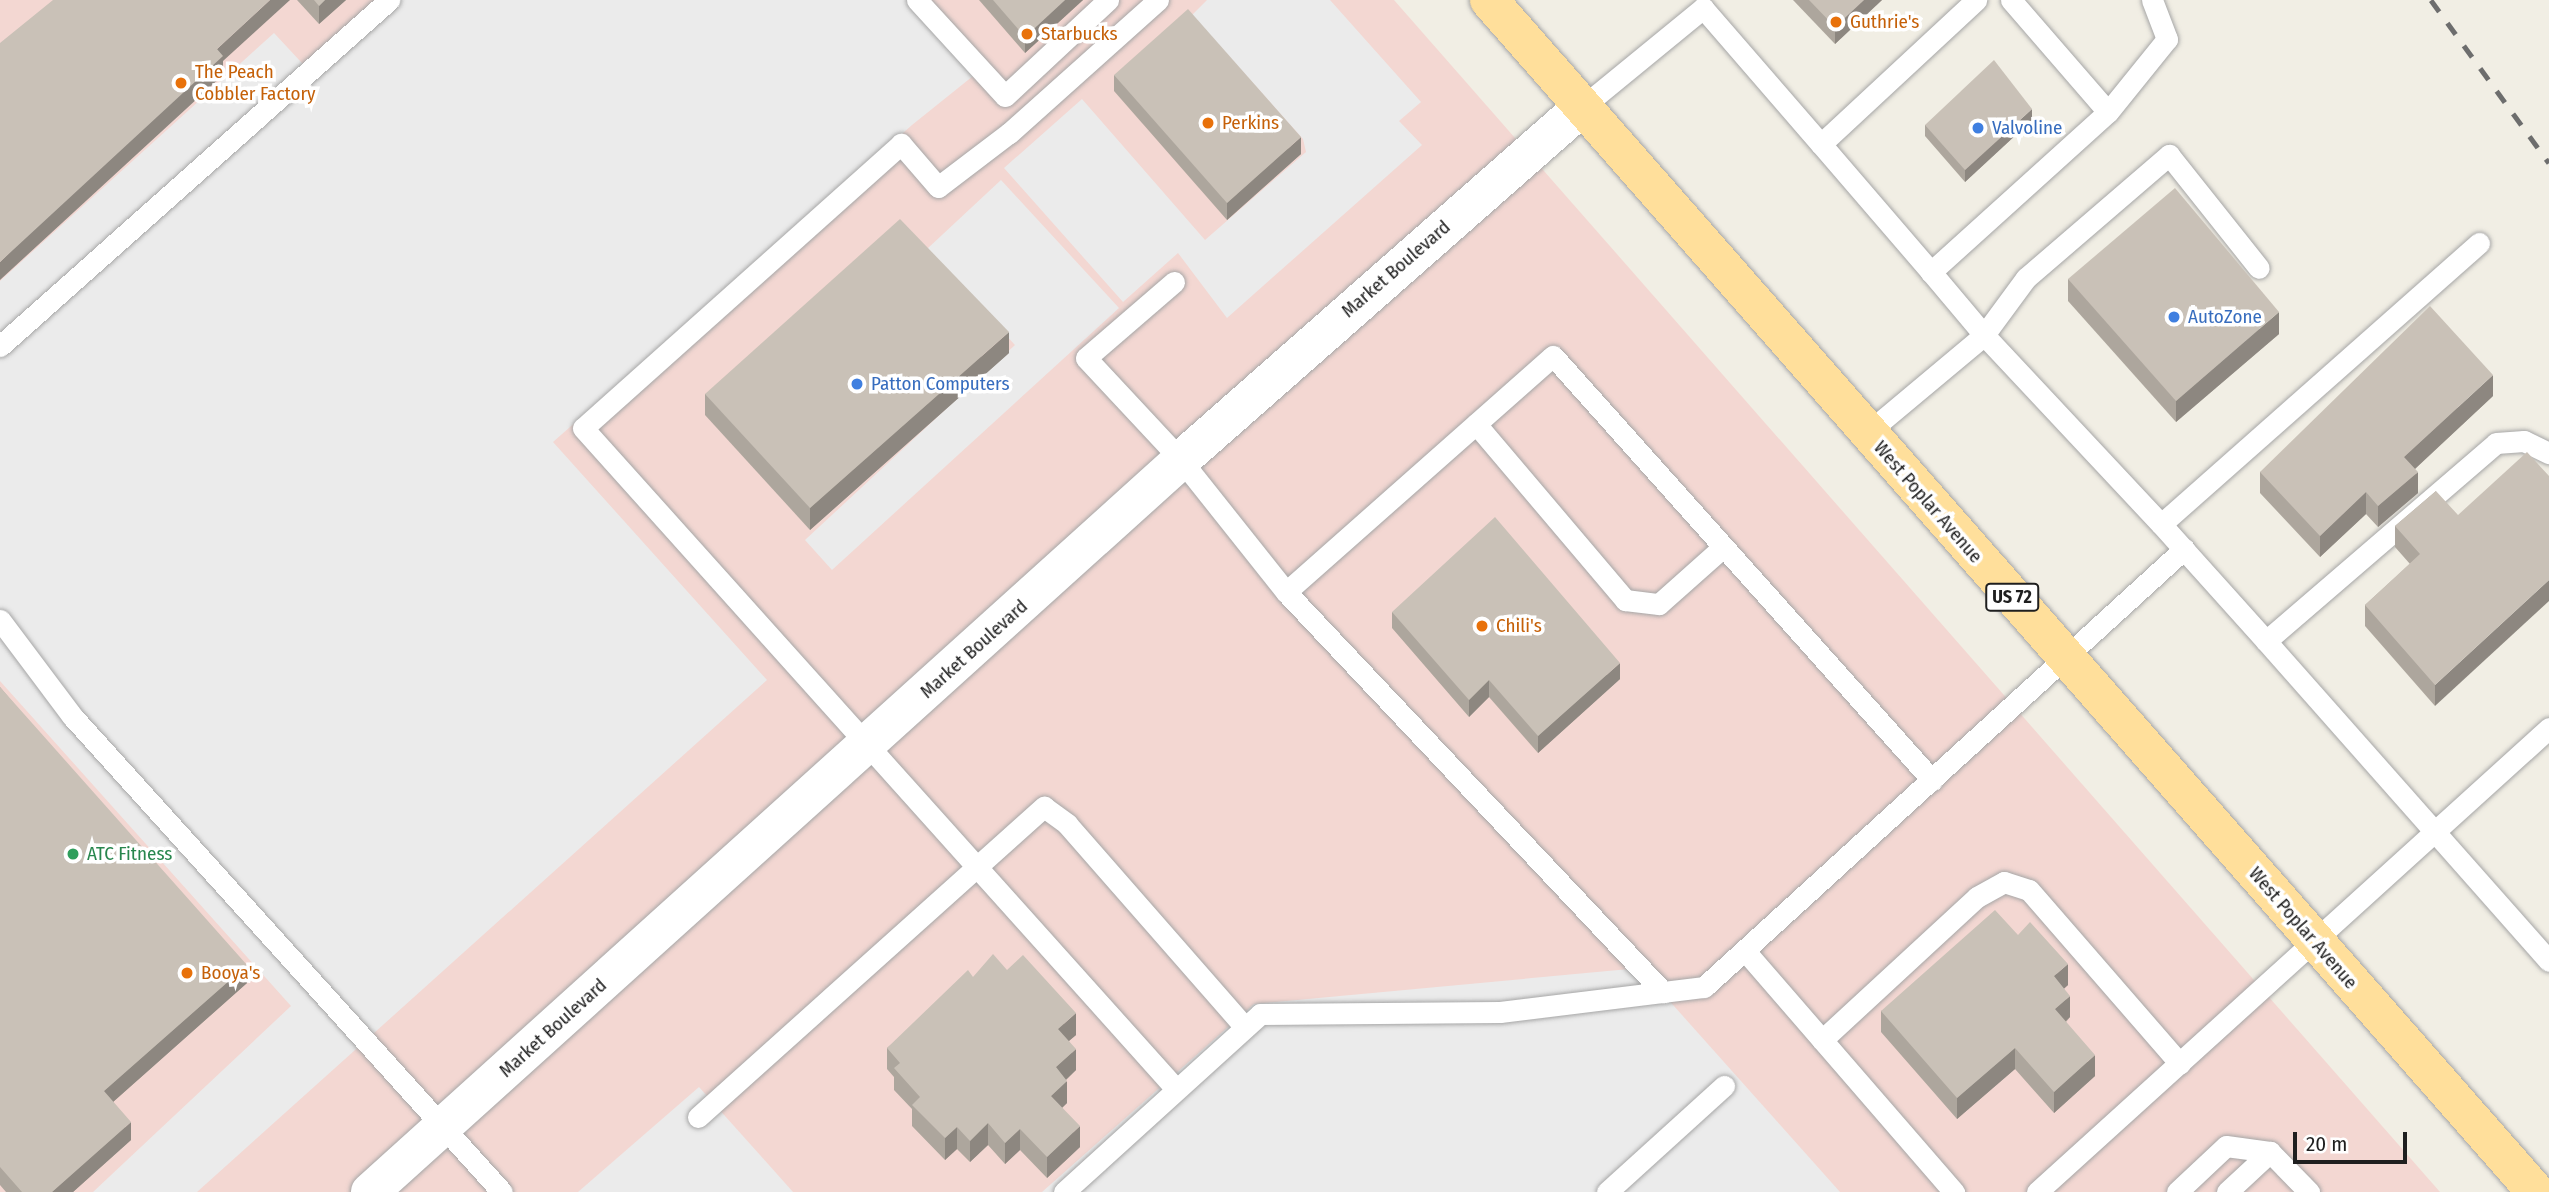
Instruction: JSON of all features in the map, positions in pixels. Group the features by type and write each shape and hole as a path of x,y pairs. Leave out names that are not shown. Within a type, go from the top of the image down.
{"main road":[{"name":"West Poplar Avenue","path":"1489,0 1581,108 2536,1192"}],"street":[{"name":"Market Boulevard","path":"370,1192 867,747 1181,460 1581,108"}],"lane":[{"path":"0,346 389,0"},
{"path":"917,0 1005,96 1108,0"},
{"path":"1158,0 1009,133 938,187 901,144 583,428 1176,1089"},
{"path":"1821,144 1976,0"},
{"path":"2011,0 2108,112"},
{"path":"1931,272 2108,112 2167,39 2152,0"},
{"path":"1581,108 1704,3 1984,335 2184,549 2549,961"},
{"path":"1867,433 1984,335 2026,278 2168,155 2259,268"},
{"path":"2161,524 2479,243"},
{"path":"1174,282 1086,358 1181,460 1286,592 1663,992"},
{"path":"1286,592 1553,356 1933,780"},
{"path":"1476,424 1625,600 1659,604 1723,547"},
{"path":"2266,641 2496,443 2524,441 2549,453"},
{"path":"1064,1192 1260,1014 1500,1012 1704,987 1746,952 2184,549"},
{"path":"0,620 72,716 502,1192"},
{"path":"2038,1192 2316,943 2549,728"},
{"path":"698,1117 975,864 1044,807 1067,824 1245,1027"},
{"path":"1822,1040 1977,897 2004,882 2029,890 2180,1064"},
{"path":"1746,952 1954,1192"},
{"path":"1607,1192 1724,1086"},
{"path":"2177,1192 2226,1146 2270,1152 2309,1192"},
{"path":"2227,1192 2270,1152"}],"shaded area":[{"path":"0,0 1394,0 2440,1192 0,1192"},
{"path":"400,0 925,0 983,68 912,125 553,442 767,680 197,1192 93,1192 291,1006 0,681 0,281 274,33 314,76"},
{"path":"1207,0 1330,0 1421,102 1399,121 1422,145 1227,318 1178,253 1123,302 1004,168 1082,99 1205,240 1306,152 1303,139 1192,15"},
{"path":"1001,180 1119,308 832,570 805,540 1015,345 927,249"},
{"path":"1640,968 1840,1192 1042,1192 1254,1004"},
{"path":"699,1087 793,1192 578,1192"}],"building":[{"path":"53,0 270,0 217,49 223,56 0,262 0,43"},
{"path":"314,0 325,0 319,6"},
{"path":"993,0 1065,0 1025,37"},
{"path":"1809,0 1864,0 1835,27"},
{"name":"Perkins","path":"1188,9 1301,137 1227,203 1114,75"},
{"name":"Valvoline","path":"1994,60 2032,109 1965,170 1925,125"},
{"name":"AutoZone","path":"2175,188 2279,312 2176,401 2068,279"},
{"name":"Patton Computers","path":"900,219 1009,332 810,508 705,394"},
{"path":"2430,306 2493,375 2404,457 2418,472 2378,506 2366,492 2320,536 2260,472"},
{"path":"2527,452 2549,476 2549,580 2435,685 2365,605 2420,554 2395,526 2436,491 2458,515"},
{"path":"1495,517 1620,663 1538,736 1489,680 1469,700 1392,612"},
{"path":"0,687 247,965 104,1091 131,1122 52,1192 22,1192 0,1167"},
{"path":"1995,910 2018,935 2030,922 2068,964 2054,976 2070,996 2055,1009 2095,1055 2054,1092 2015,1048 1957,1098 1881,1011"},
{"path":"993,954 1007,970 1023,955 1076,1013 1058,1029 1076,1049 1056,1067 1067,1081 1051,1096 1080,1126 1047,1157 1020,1129 1005,1143 988,1123 970,1141 957,1127 945,1138 912,1105 920,1097 894,1068 900,1063 887,1048 968,970 973,977"}],"railway":[{"path":"2431,0 2549,163"}],"place":[{"name":"Guthrie's","path":"1836,22"},
{"name":"Starbucks","path":"1027,34"},
{"name":"The Peach Cobbler Factory","path":"181,83"},
{"name":"Perkins","path":"1208,123"},
{"name":"Valvoline","path":"1978,128"},
{"name":"AutoZone","path":"2174,317"},
{"name":"Patton Computers","path":"857,384"},
{"name":"Chili's","path":"1482,626"},
{"name":"ATC Fitness","path":"73,854"},
{"name":"Booya's","path":"187,973"}]}
